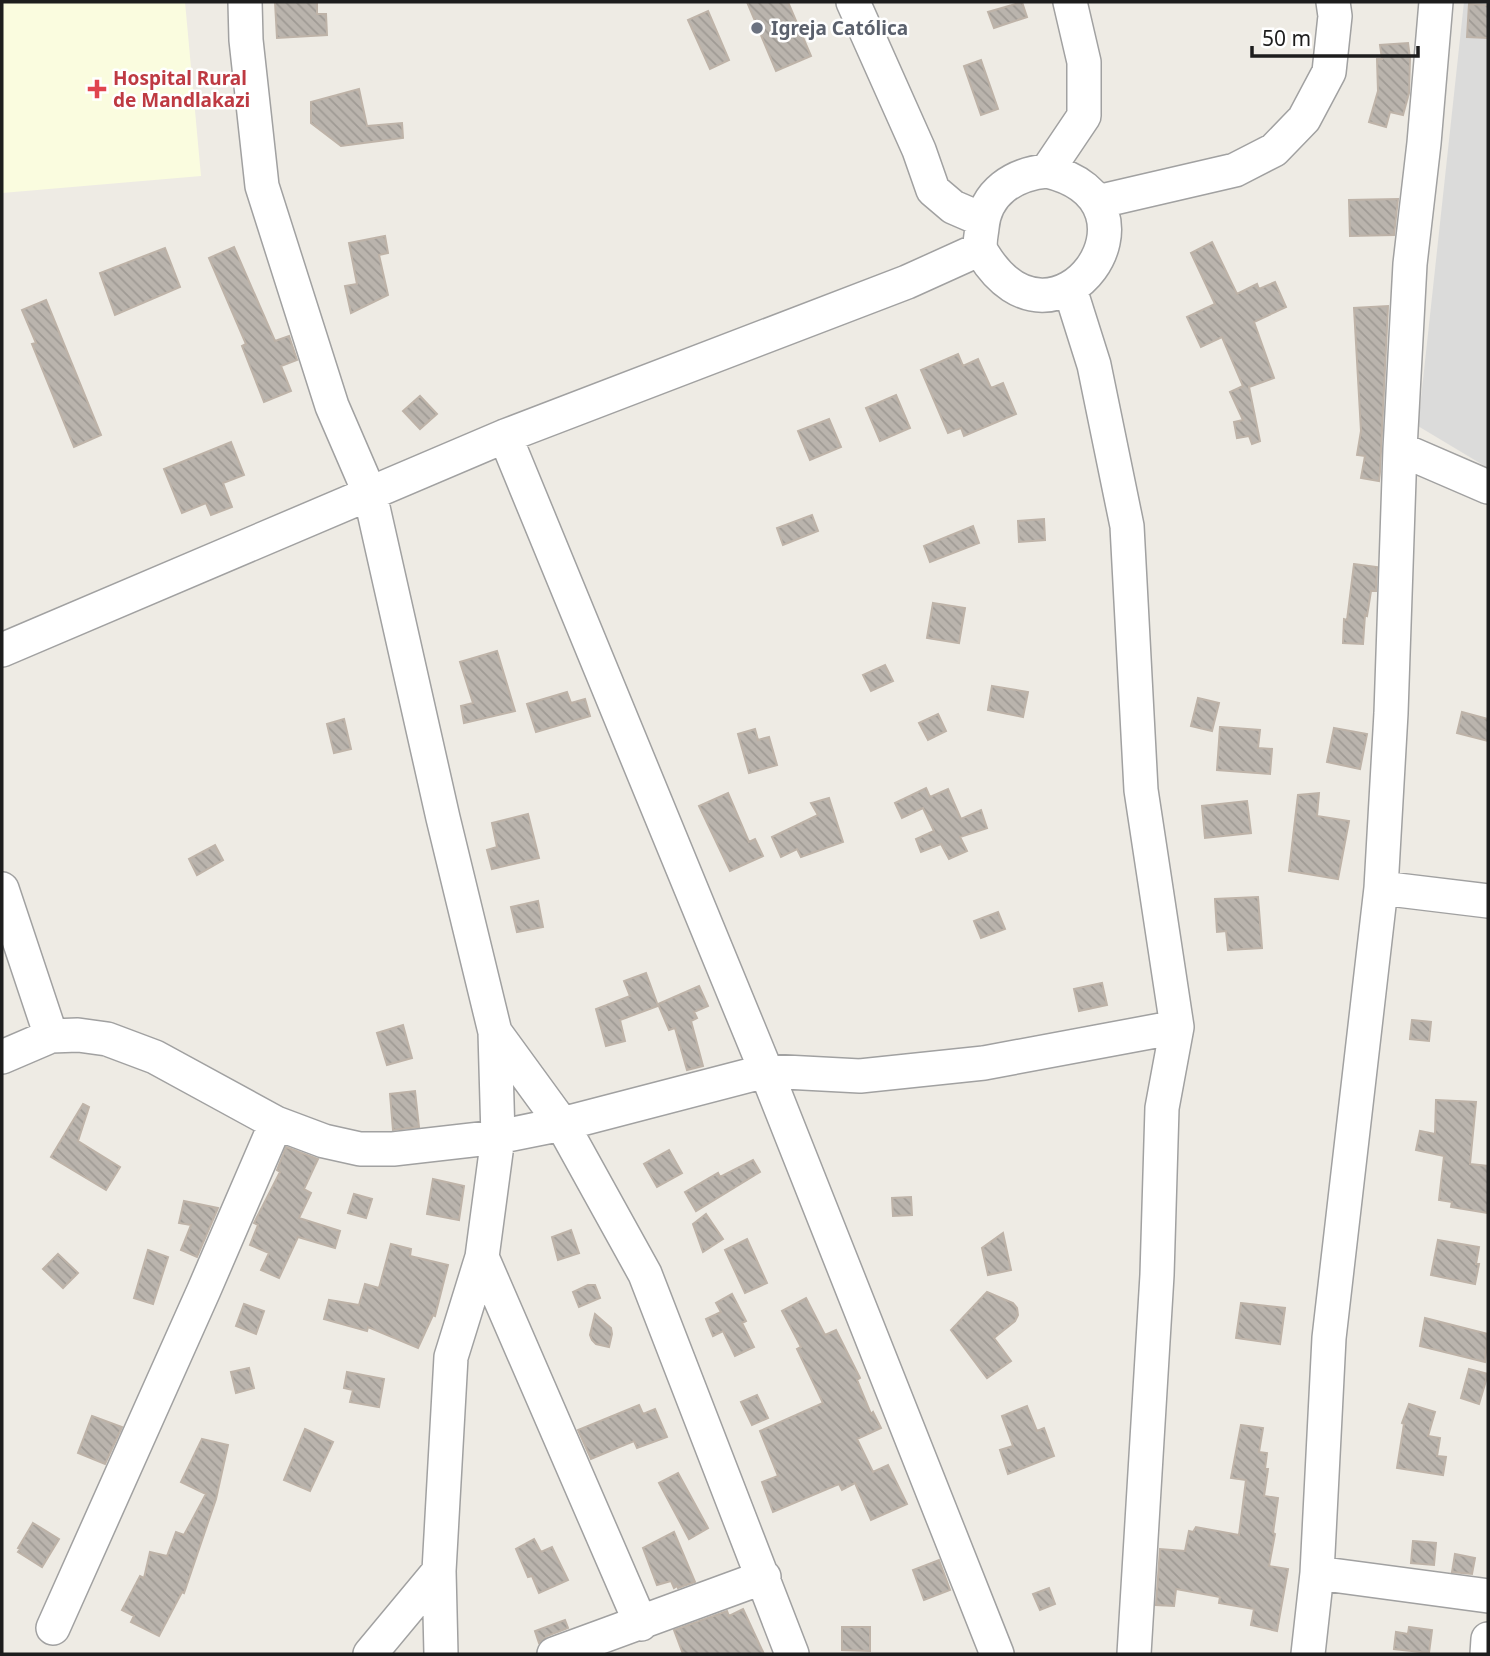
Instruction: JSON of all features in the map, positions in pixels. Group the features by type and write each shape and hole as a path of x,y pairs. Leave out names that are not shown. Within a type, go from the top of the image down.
{"street":[{"path":"245,2 246,40 262,186 332,406 370,494 443,818 495,1032 498,1137 482,1257 451,1356 439,1572 441,1654"},
{"path":"2,650 505,436 907,282 981,234 989,204 999,190 1022,176 1047,171 1067,176 1084,186 1097,202 1104,221 1104,241 1098,260 1087,277 1070,289 1050,295 1029,293 1010,285 994,271 981,234 933,190 919,150 853,2"},
{"path":"1047,171 1084,116 1084,62 1070,2"},
{"path":"1097,202 1235,170 1274,150 1304,118 1329,72 1335,16 1332,2"},
{"path":"1308,1654 1317,1573 1329,1338 1381,888 1410,264 1436,2"},
{"path":"1070,289 1094,365 1127,526 1141,790 1177,1027 1161,1108 1157,1275 1134,1654"},
{"path":"505,436 766,1071 997,1654"},
{"path":"1400,449 1488,487"},
{"path":"1381,888 1488,901"},
{"path":"2,889 51,1036"},
{"path":"2,1057 51,1036 78,1035 107,1039 155,1057 276,1123 324,1141 360,1149 393,1149 498,1137 562,1124 766,1071 860,1076 984,1063 1177,1027"},
{"path":"495,1032 562,1124 645,1274 792,1654"},
{"path":"54,1628 276,1123"},
{"path":"482,1257 641,1624"},
{"path":"370,1654 439,1572"},
{"path":"1317,1573 1488,1596"},
{"path":"569,1652 764,1577"},
{"path":"1487,1654 1488,1639"}],"shaded area":[{"name":"Hospital Rural de Mandlakazi","path":"2,2 185,2 201,176 2,193"},
{"path":"1464,2 1488,2 1488,468 1418,426"}],"building":[{"path":"275,2 317,2 317,14 326,14 327,35 277,38"},
{"path":"747,2 788,2 811,56 776,71"},
{"path":"1022,2 1027,17 994,28 988,12"},
{"path":"1469,4 1488,5 1488,38 1467,37"},
{"path":"708,11 729,60 710,69 688,20"},
{"path":"1408,43 1409,93 1403,115 1390,112 1386,127 1369,122 1378,91 1377,59 1382,59 1380,45"},
{"path":"981,60 998,109 981,115 964,66"},
{"path":"359,89 367,126 402,123 403,138 341,146 311,123 311,102"},
{"path":"1398,199 1394,235 1350,236 1349,200"},
{"path":"385,236 388,253 379,255 388,295 351,313 345,286 357,284 349,243"},
{"path":"1212,242 1237,294 1257,284 1259,289 1275,282 1286,307 1254,322 1274,378 1249,387 1260,441 1252,444 1249,436 1237,438 1234,422 1243,420 1230,392 1243,386 1222,337 1201,347 1187,317 1215,304 1191,253"},
{"path":"234,247 275,341 289,336 297,360 281,366 291,391 264,402 242,346 246,344 209,258"},
{"path":"165,248 180,287 115,315 100,273"},
{"path":"46,300 101,435 74,447 32,344 36,343 22,310"},
{"path":"1388,306 1379,481 1361,478 1365,456 1357,455 1361,431 1354,308"},
{"path":"958,354 963,366 978,359 991,388 1003,383 1016,414 964,436 961,428 948,433 921,370"},
{"path":"896,395 910,428 880,441 866,408"},
{"path":"420,396 437,414 420,429 403,411"},
{"path":"829,419 841,447 810,460 798,431"},
{"path":"231,442 244,475 223,483 232,507 211,515 206,503 182,513 164,469"},
{"path":"812,515 818,531 783,545 777,528"},
{"path":"1044,519 1045,540 1019,542 1018,521"},
{"path":"973,526 979,543 930,562 924,546"},
{"path":"1354,564 1377,567 1376,591 1371,591 1367,616 1365,615 1363,644 1343,643 1344,619 1347,620"},
{"path":"933,603 965,608 959,643 927,638"},
{"path":"497,651 515,711 464,723 461,706 473,703 460,662"},
{"path":"885,665 893,681 871,691 863,675"},
{"path":"992,686 1028,692 1023,717 988,710"},
{"path":"567,692 571,703 585,699 590,716 536,732 527,704"},
{"path":"1198,698 1219,703 1212,731 1191,726"},
{"path":"1462,712 1488,719 1488,741 1457,733"},
{"path":"938,714 946,731 928,740 919,723"},
{"path":"344,719 351,749 334,753 327,724"},
{"path":"1220,727 1260,730 1258,748 1272,749 1270,774 1217,770"},
{"path":"1334,728 1367,734 1360,769 1327,762"},
{"path":"755,729 758,740 769,737 777,765 749,773 738,734"},
{"path":"926,788 930,797 948,789 961,819 981,810 987,828 960,837 967,851 949,859 941,844 921,852 916,839 934,831 923,808 902,818 895,803"},
{"path":"728,793 749,842 755,839 763,856 730,871 699,806"},
{"path":"1319,793 1317,816 1349,821 1338,879 1289,871 1298,795"},
{"path":"829,798 843,842 801,857 797,849 781,857 772,837 818,815 811,803"},
{"path":"1247,801 1251,833 1205,838 1202,806"},
{"path":"528,814 539,858 492,869 487,850 497,847 492,823"},
{"path":"215,845 223,860 197,875 189,859"},
{"path":"1258,897 1262,948 1228,950 1226,931 1217,932 1215,899"},
{"path":"538,901 543,927 517,932 511,907"},
{"path":"998,912 1005,929 981,938 974,921"},
{"path":"646,973 658,1006 620,1020 625,1041 606,1046 596,1009 630,996 624,981"},
{"path":"1102,983 1107,1005 1079,1011 1074,989"},
{"path":"699,986 708,1006 694,1012 697,1018 691,1021 703,1066 687,1070 675,1028 669,1030 658,1004"},
{"path":"1412,1020 1431,1022 1429,1041 1410,1039"},
{"path":"403,1025 412,1058 387,1065 377,1033"},
{"path":"415,1091 419,1127 393,1130 390,1094"},
{"path":"1436,1100 1476,1102 1470,1164 1488,1166 1488,1213 1451,1207 1452,1202 1439,1200 1444,1156 1416,1150 1420,1131 1435,1134"},
{"path":"83,1104 89,1107 78,1141 120,1167 106,1190 51,1157"},
{"path":"286,1147 318,1159 304,1189 311,1193 299,1218 340,1231 335,1248 298,1237 279,1278 261,1270 269,1253 250,1245 258,1225 254,1223 280,1172 277,1170"},
{"path":"669,1150 682,1173 657,1187 644,1164"},
{"path":"753,1160 760,1172 696,1211 685,1192 718,1173 720,1177"},
{"path":"433,1179 464,1186 459,1220 427,1214"},
{"path":"354,1194 372,1199 366,1218 348,1213"},
{"path":"911,1197 912,1215 893,1216 892,1198"},
{"path":"184,1201 218,1208 197,1257 181,1250 191,1225 179,1223"},
{"path":"706,1214 723,1239 703,1252 693,1224"},
{"path":"571,1230 579,1253 558,1260 552,1237"},
{"path":"1003,1233 1011,1270 988,1275 982,1248"},
{"path":"747,1239 767,1283 745,1293 725,1250"},
{"path":"1438,1240 1479,1247 1475,1284 1431,1275"},
{"path":"391,1244 411,1249 410,1256 448,1265 435,1316 433,1315 418,1348 368,1327 367,1331 324,1319 329,1300 359,1305 365,1284 379,1288"},
{"path":"148,1250 168,1257 153,1304 134,1298"},
{"path":"58,1254 78,1273 63,1288 43,1269"},
{"path":"588,1285 595,1285 600,1298 579,1307 573,1292"},
{"path":"987,1292 1013,1303 1018,1315 1015,1321 994,1338 1011,1361 987,1378 951,1330"},
{"path":"732,1294 746,1321 742,1323 754,1347 735,1356 723,1331 713,1336 706,1319 721,1312 716,1303"},
{"path":"806,1298 825,1335 836,1330 860,1378 857,1380 871,1414 873,1412 881,1428 857,1439 873,1472 888,1465 907,1504 871,1520 855,1483 842,1490 839,1484 773,1512 762,1482 778,1476 760,1431 823,1403 797,1349 801,1347 782,1311"},
{"path":"1241,1303 1285,1308 1280,1344 1236,1338"},
{"path":"244,1304 264,1311 256,1334 236,1326"},
{"path":"595,1314 611,1328 609,1347 596,1344 592,1340 590,1335"},
{"path":"1425,1318 1488,1334 1485,1362 1420,1346"},
{"path":"249,1368 254,1388 236,1393 231,1372"},
{"path":"1469,1369 1488,1374 1479,1404 1461,1398"},
{"path":"347,1372 384,1379 379,1407 350,1402 353,1390 344,1388"},
{"path":"757,1395 768,1418 752,1425 741,1402"},
{"path":"1409,1404 1435,1412 1428,1436 1440,1438 1437,1456 1446,1457 1443,1475 1397,1468 1402,1423"},
{"path":"639,1405 643,1414 655,1409 667,1437 637,1448 634,1441 591,1459 578,1430"},
{"path":"1027,1406 1037,1431 1044,1428 1054,1456 1008,1474 1000,1450 1013,1446 1002,1416"},
{"path":"92,1416 122,1427 105,1464 78,1453"},
{"path":"1241,1425 1263,1428 1259,1452 1267,1453 1265,1469 1268,1469 1264,1496 1278,1498 1269,1566 1288,1569 1277,1631 1251,1625 1254,1609 1219,1603 1220,1597 1176,1589 1174,1606 1156,1605 1160,1549 1185,1551 1189,1531 1193,1532 1196,1527 1239,1535 1246,1480 1231,1478"},
{"path":"305,1429 333,1442 310,1491 284,1480"},
{"path":"202,1439 228,1445 216,1499 184,1593 182,1592 159,1636 131,1622 134,1616 122,1610 140,1576 144,1578 150,1552 167,1556 176,1532 184,1535 206,1494 181,1482"},
{"path":"678,1473 708,1528 689,1539 659,1483"},
{"path":"33,1523 59,1539 42,1567 18,1552"},
{"path":"674,1532 695,1582 678,1588 674,1588 671,1581 657,1585 643,1548"},
{"path":"534,1539 541,1552 552,1547 568,1580 539,1593 532,1576 528,1577 516,1549"},
{"path":"1413,1541 1436,1543 1434,1565 1411,1563"},
{"path":"1455,1554 1475,1558 1472,1574 1452,1572"},
{"path":"939,1560 950,1590 924,1600 913,1570"},
{"path":"1049,1588 1055,1604 1040,1610 1033,1594"},
{"path":"743,1609 764,1654 683,1654 674,1630 727,1611 729,1616"},
{"path":"565,1620 568,1628 547,1636 539,1643 535,1631"},
{"path":"842,1627 870,1627 870,1651 842,1650"},
{"path":"1409,1627 1432,1630 1429,1653 1394,1649 1396,1632 1408,1634"}],"place":[{"name":"Igreja Católica","path":"757,28"},
{"name":"Hospital Rural de Mandlakazi","path":"97,89"}]}
